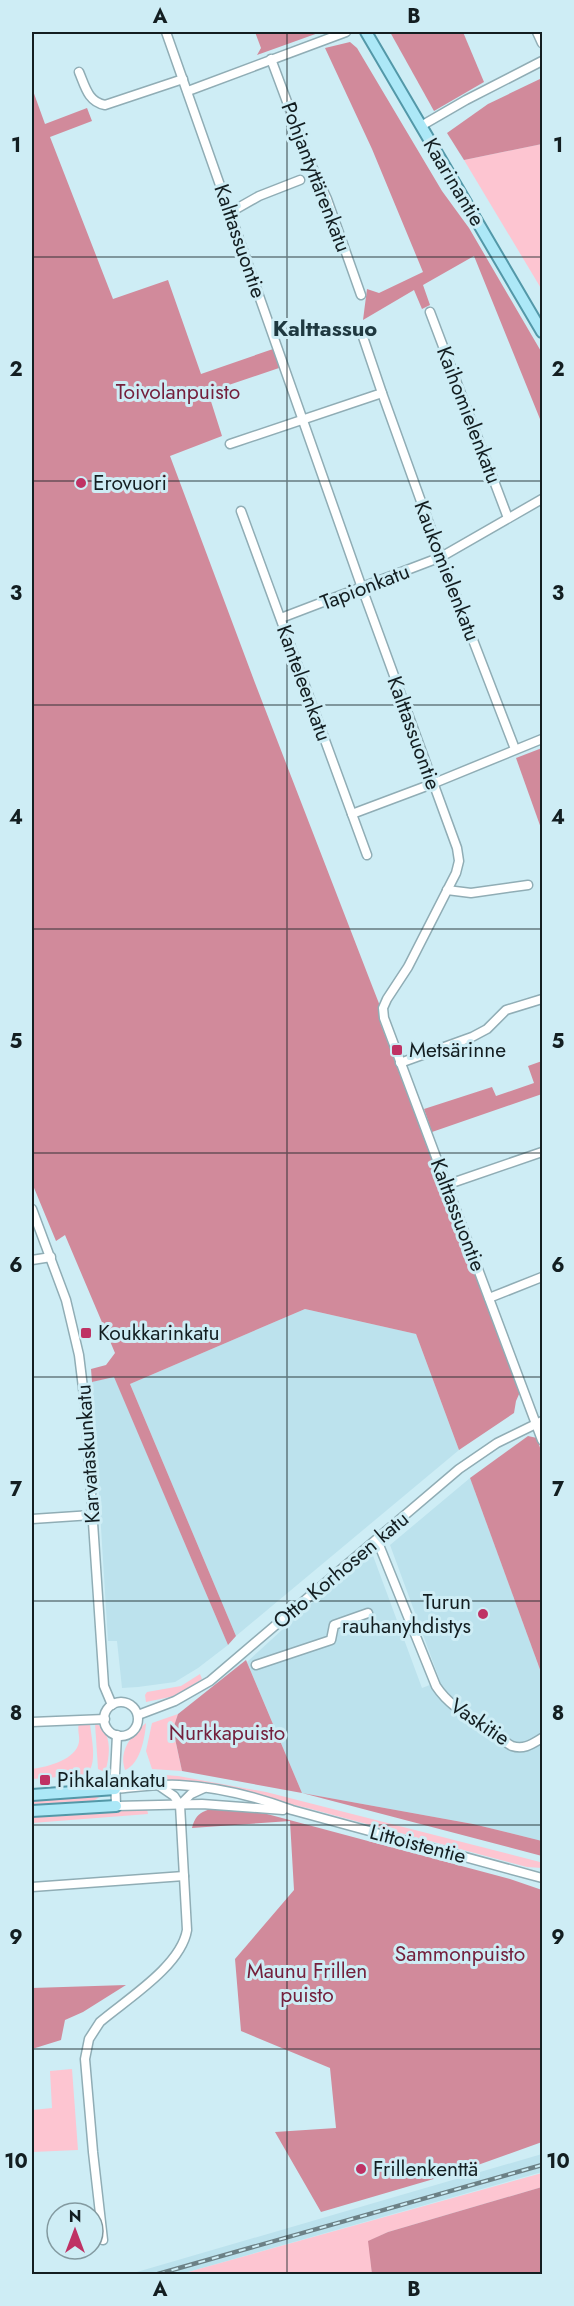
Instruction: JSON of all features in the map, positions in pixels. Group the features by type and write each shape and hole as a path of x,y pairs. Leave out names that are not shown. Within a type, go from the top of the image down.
{"main road":[{"name":"Kaarinantie","path":"366,32 543,332"},
{"name":"Littoistentie","path":"32,1795 115,1789"},
{"name":"Littoistentie","path":"32,1811 116,1806"}],"street":[{"name":"Kalttassuontie","path":"166,32 456,848 459,861 456,873 408,967 383,1008 384,1018 489,1298 539,1422 543,1440"},
{"path":"188,91 346,32"},
{"path":"537,32 543,44"},
{"name":"Pohjantyttärenkatu","path":"271,59 308,158 327,199 361,295"},
{"path":"421,126 466,99 543,61"},
{"path":"79,72 90,98 96,104 105,105 183,79"},
{"path":"229,213 259,196 300,180"},
{"name":"Kaihomielenkatu","path":"430,312 508,518"},
{"name":"Kaukomielenkatu","path":"363,337 441,557 515,748"},
{"path":"230,444 382,393"},
{"name":"Tapionkatu","path":"281,618 441,557 543,500"},
{"name":"Kanteleenkatu","path":"241,511 367,855"},
{"path":"352,814 432,784 515,748 543,739"},
{"path":"447,890 471,893 528,885"},
{"path":"399,1063 472,1037 487,1029 506,1010 543,999"},
{"path":"446,1185 543,1152"},
{"name":"Karvataskunkatu","path":"32,1209 66,1300 79,1355 85,1404 104,1686 112,1705"},
{"path":"32,1260 51,1257"},
{"path":"489,1298 543,1277"},
{"name":"Otto Korhosen katu","path":"138,1715 175,1701 210,1681 459,1469 497,1443 539,1422"},
{"path":"32,1519 92,1515"},
{"name":"Vaskitie","path":"376,1540 441,1695 450,1704 500,1736 510,1746 526,1748 543,1738"},
{"path":"256,1665 331,1640 334,1625 368,1612"},
{"path":"122,1702 132,1706 138,1715 137,1725 132,1733 117,1735 108,1730 105,1719 112,1705 122,1702"},
{"path":"32,1722 105,1719"},
{"path":"116,1806 117,1735"},
{"path":"99,2201 89,2112 87,2044 100,2022 169,1965 178,1954 187,1930 180,1805 174,1796 158,1785"},
{"name":"Littoistentie","path":"115,1789 180,1785 265,1800 292,1810 543,1878"},
{"path":"180,1805 191,1794 204,1788"},
{"name":"Littoistentie","path":"116,1806 234,1806 292,1810"},
{"path":"32,1887 184,1876"}],"shaded area":[{"path":"542,144 542,290 464,160"},
{"path":"305,1309 416,1334 459,1450 236,1636 130,1384"},
{"path":"114,1376 228,1645 175,1682 122,1688 117,1641 108,1641 92,1382"},
{"path":"470,1478 542,1675 542,1841 473,1824 302,1793 247,1662 306,1608 372,1553 422,1688 440,1681 390,1545"},
{"path":"200,1674 202,1679 175,1696 146,1702 147,1692 181,1686"},
{"name":"Nurkkapuisto","path":"178,1714 173,1730 182,1771 152,1769 146,1751 152,1723"},
{"path":"79,1723 90,1723 93,1759 89,1771 85,1775 32,1779 32,1769 60,1762 72,1754 79,1742"},
{"path":"95,1723 105,1732 109,1745 105,1772 98,1769"},
{"name":"Nurkkapuisto","path":"146,1723 138,1756 125,1770 123,1756 125,1750 131,1738"},
{"path":"152,1774 178,1776 266,1792 542,1862 542,1868 527,1867 307,1808 220,1788 152,1781"},
{"path":"101,1796 92,1802 32,1806 32,1801"},
{"path":"147,1809 148,1814 32,1823 32,1816"},
{"path":"72,2069 78,2150 32,2152 32,2110 52,2108 50,2071"},
{"path":"542,2154 542,2172 181,2274 130,2274"},
{"path":"542,2173 542,2187 388,2232 369,2241 372,2274 181,2274"}],"green space":[{"path":"255,32 321,32 257,55 261,48"},
{"path":"390,32 463,32 484,82 434,111"},
{"path":"350,42 357,48 442,191 469,228 542,353 542,424 474,256 423,285 430,305 422,309 414,290 363,320 367,289 379,293 423,272 372,149 325,48"},
{"path":"542,78 542,144 464,160 447,133 488,104"},
{"name":"Toivolanpuisto","path":"32,88 45,124 87,108 92,121 50,137 113,299 168,280 201,374 273,349 279,368 208,392 222,436 170,456 380,1006 380,1022 520,1392 514,1413 459,1450 416,1334 305,1309 130,1384 236,1636 228,1645 114,1377 92,1382 91,1369 106,1365 115,1353 65,1235 56,1241 32,1183"},
{"path":"542,748 542,831 516,758"},
{"path":"542,1061 542,1094 432,1132 424,1109 492,1087 496,1096 534,1083 528,1066"},
{"path":"528,1436 537,1438 542,1454 542,1675 470,1478"},
{"name":"Nurkkapuisto","path":"246,1660 302,1793 182,1771 173,1729 178,1714"},
{"path":"302,1793 473,1824 542,1841 542,1856"},
{"path":"228,1808 267,1814 510,1879 542,1890 542,2142 461,2171 321,2212 275,2132 336,2128 330,2068 241,2031 235,1959 294,1890 290,1821 192,1828 194,1821 201,1813 210,1809"},
{"path":"126,1985 83,2012 65,2020 61,2040 32,2049 32,1988"},
{"path":"542,2187 542,2274 372,2274 368,2241 388,2232"}],"railway":[{"path":"158,2274 542,2165"}],"place":[{"name":"Erovuori","path":"81,483"},
{"name":"Metsärinne","path":"397,1050"},
{"name":"Koukkarinkatu","path":"86,1333"},
{"name":"Turun rauhanyhdistys","path":"483,1614"},
{"name":"Pihkalankatu","path":"45,1780"},
{"name":"Frillenkenttä","path":"361,2169"}],"district":[{"name":"Kalttassuo","path":"325,328"}],"park label":[{"name":"Sammonpuisto","path":"460,1954"},
{"name":"Maunu Frillen puisto","path":"307,1983"}]}
